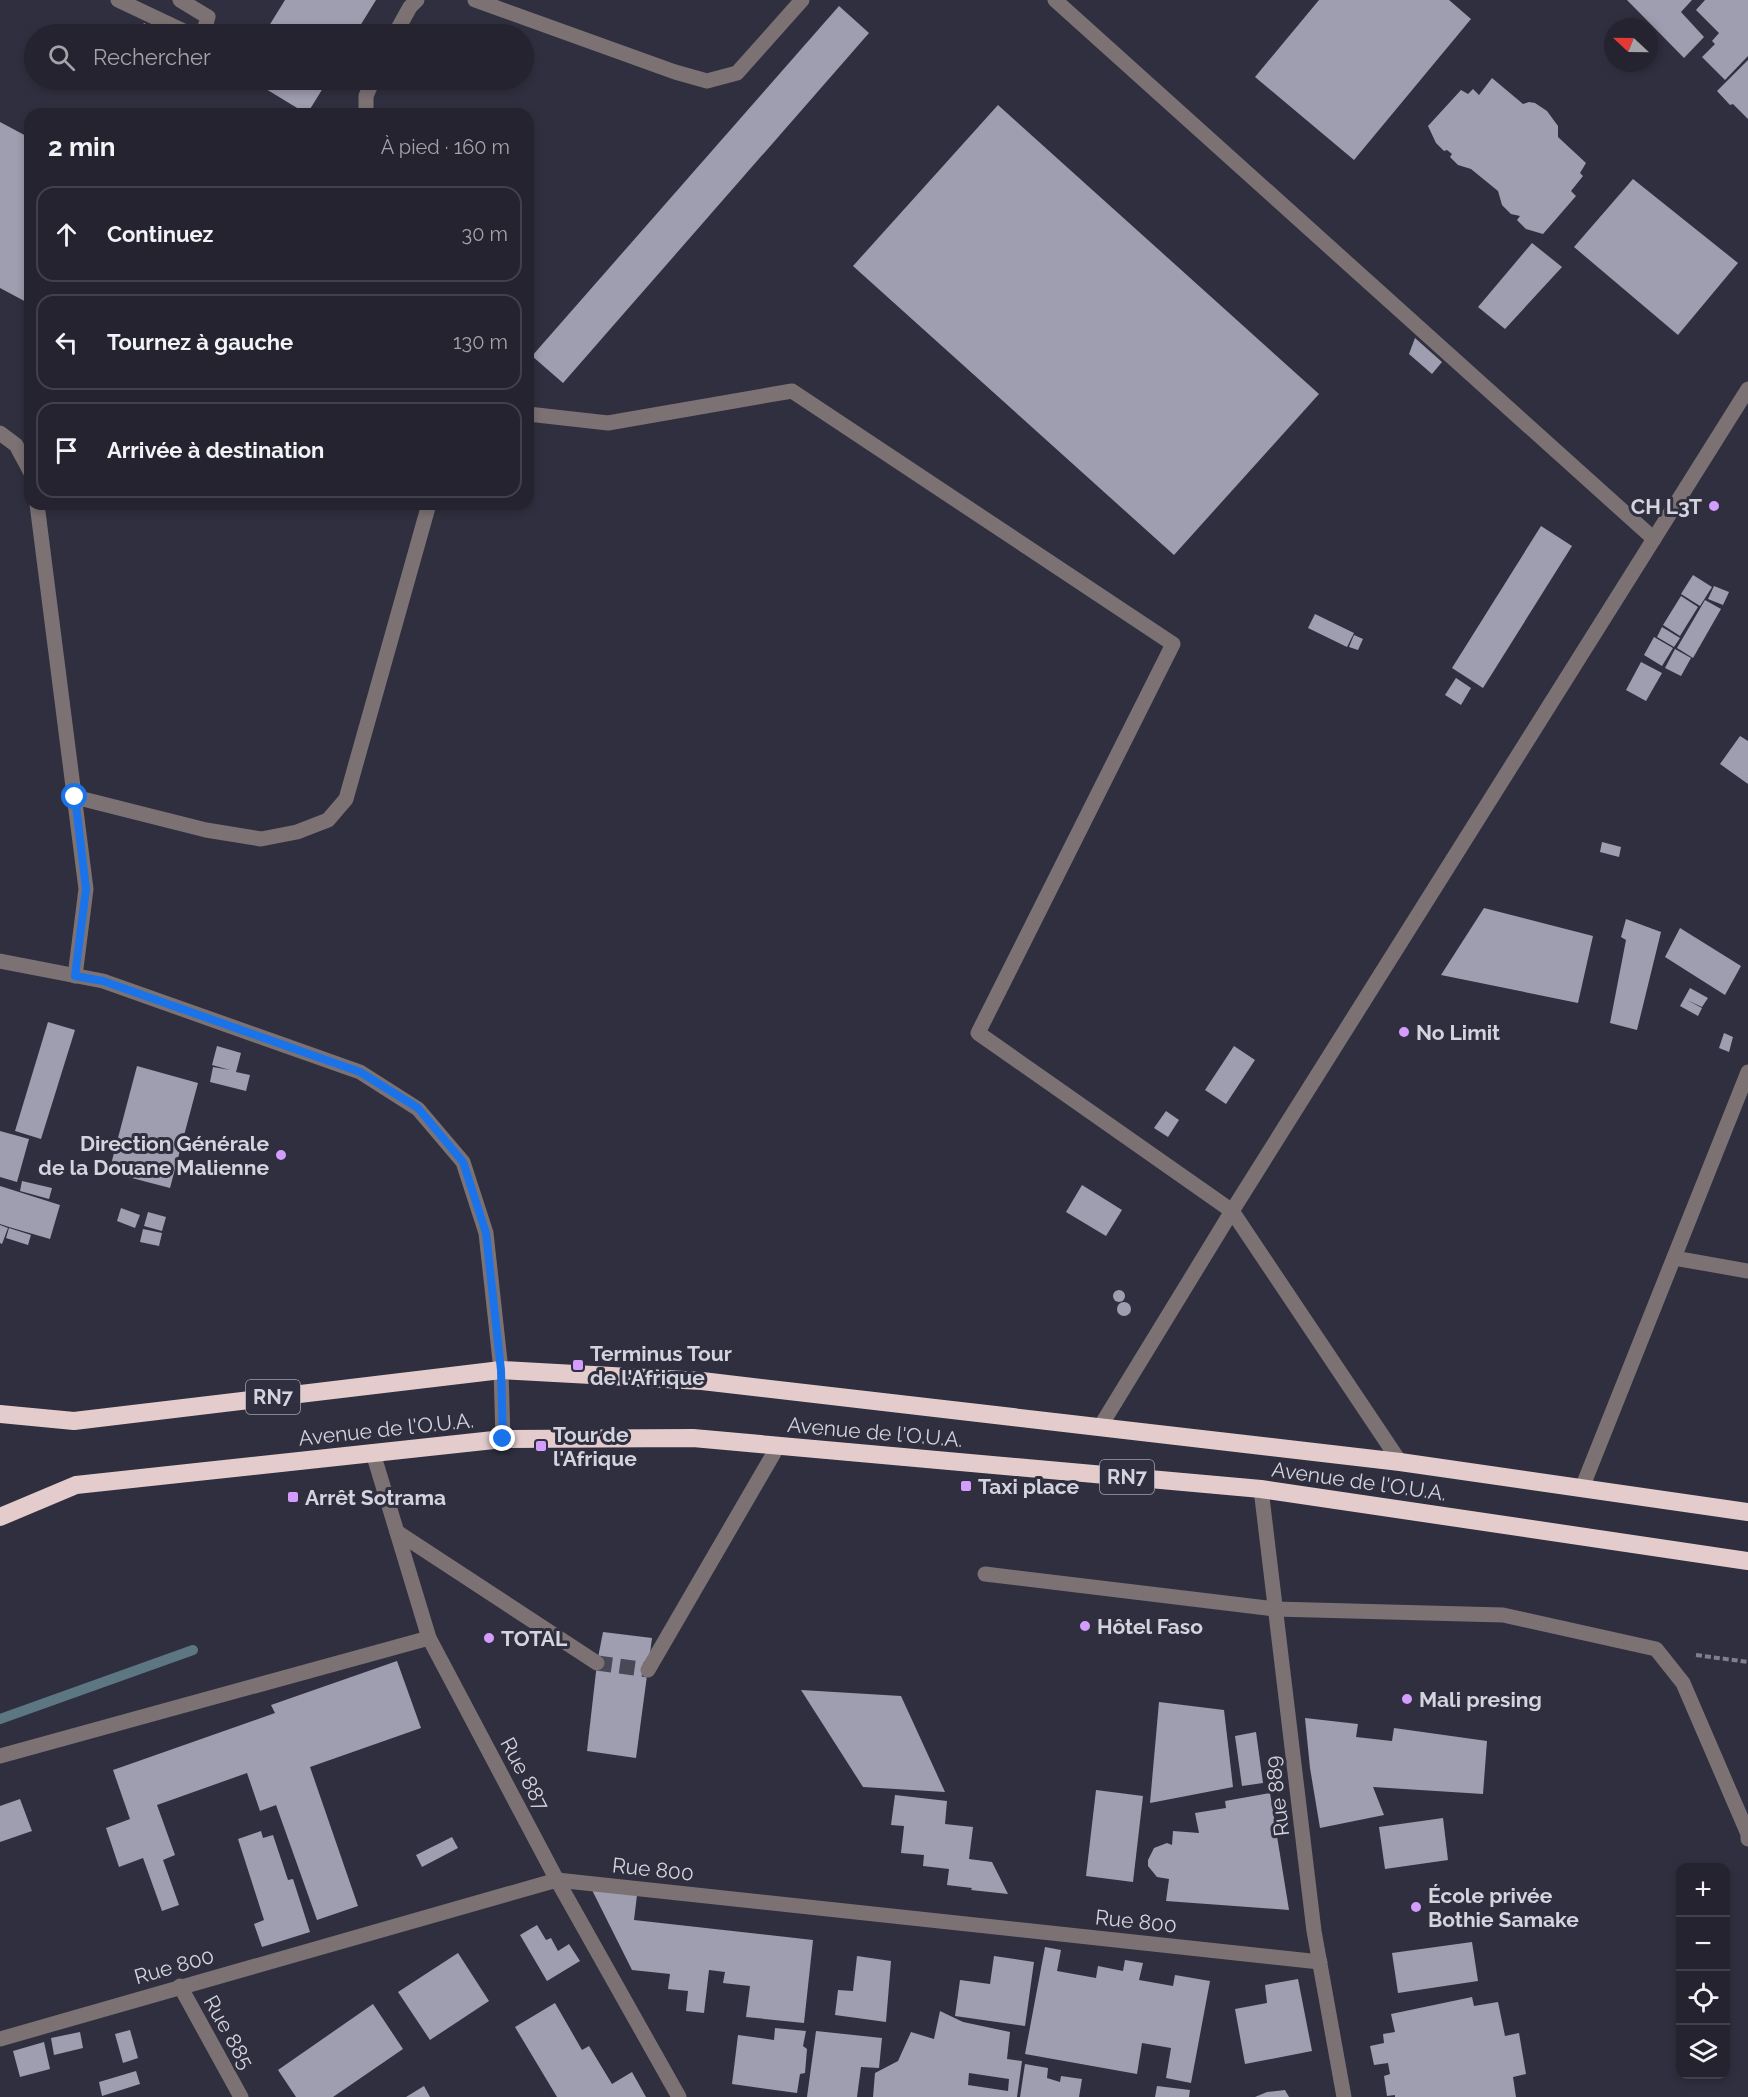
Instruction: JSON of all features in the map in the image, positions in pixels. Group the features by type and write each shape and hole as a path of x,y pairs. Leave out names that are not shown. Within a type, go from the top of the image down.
{"highway":[{"name":"Avenue de l'O.U.A.","path":"0,1414 74,1421 501,1370 702,1381 1400,1462 1748,1512"},
{"name":"Avenue de l'O.U.A.","path":"0,1517 76,1485 503,1439 693,1438 1261,1489 1748,1561"}],"street":[{"path":"118,0 169,24"},
{"path":"180,0 208,17 206,24"},
{"path":"400,24 417,0"},
{"path":"475,0 675,72 707,81 737,73 802,0"},
{"path":"1055,0 1654,539"},
{"path":"366,108 369,90"},
{"path":"1100,1427 1232,1211 1748,389"},
{"path":"534,415 608,423 792,391 1173,644 978,1033 1232,1211 1400,1462"},
{"path":"0,433 16,445 24,460"},
{"path":"38,510 86,889 75,976"},
{"path":"75,797 206,830 261,839 297,832 328,820 346,799 427,510"},
{"path":"0,961 103,981 360,1072 418,1108 463,1162 486,1233 501,1370 503,1439"},
{"path":"1582,1488 1748,1072"},
{"path":"1674,1258 1748,1271"},
{"path":"648,1670 778,1446"},
{"name":"Rue 887","path":"373,1453 429,1638 557,1880 678,2097"},
{"name":"Rue 889","path":"1261,1489 1320,1962 1344,2097"},
{"path":"397,1532 597,1663"},
{"path":"985,1574 1275,1609 1503,1615 1656,1649 1683,1683 1748,1834 1748,1839"},
{"path":"0,1756 429,1638"},
{"name":"Rue 800","path":"0,2038 557,1880 1320,1962"},
{"name":"Rue 885","path":"180,1986 241,2097"}],"path":[{"path":"1656,1649 1748,1662"}],"building":[{"path":"285,0 376,0 361,24 270,24"},
{"path":"1319,0 1449,0 1471,19 1354,160 1255,77"},
{"path":"1627,0 1692,0 1681,12 1704,37 1684,58 1658,32 1658,18 1645,18"},
{"path":"1705,0 1748,0 1748,56 1725,80 1702,57 1715,44 1712,41 1719,33 1696,10"},
{"path":"839,6 869,33 563,383 534,358 534,354"},
{"path":"1748,60 1748,119 1717,91"},
{"path":"1492,78 1523,104 1535,103 1547,111 1558,126 1558,137 1586,163 1580,173 1583,176 1571,191 1576,196 1543,234 1526,229 1517,220 1520,216 1511,214 1502,205 1498,191 1471,169 1458,165 1450,157 1452,154 1447,150 1444,151 1436,143 1428,126 1461,90 1468,94 1473,89 1479,95"},
{"path":"267,90 322,90 311,108 297,108"},
{"path":"998,105 1319,394 1174,555 853,266"},
{"path":"0,122 24,135 24,301 0,288"},
{"path":"1633,179 1738,263 1678,335 1574,247"},
{"path":"1532,243 1562,267 1505,329 1478,307"},
{"path":"1415,338 1442,362 1432,374 1409,354"},
{"path":"1541,526 1572,546 1483,688 1452,668"},
{"path":"1693,575 1712,587 1700,606 1681,594"},
{"path":"1714,586 1729,592 1723,605 1708,599"},
{"path":"1681,596 1698,607 1680,636 1663,625"},
{"path":"1705,600 1721,609 1693,658 1677,648"},
{"path":"1315,614 1354,633 1347,647 1308,628"},
{"path":"1662,627 1680,638 1674,647 1657,637"},
{"path":"1354,635 1363,639 1358,650 1349,647"},
{"path":"1654,637 1673,648 1662,666 1644,655"},
{"path":"1675,649 1691,658 1681,676 1665,668"},
{"path":"1641,662 1662,673 1646,701 1626,690"},
{"path":"1456,678 1471,688 1461,705 1445,695"},
{"path":"1740,736 1748,741 1748,784 1720,764"},
{"path":"1602,842 1621,847 1619,857 1600,852"},
{"path":"1484,908 1593,936 1578,1003 1441,975"},
{"path":"1626,919 1661,932 1637,1030 1610,1023 1626,940 1621,937"},
{"path":"1680,928 1741,966 1725,995 1665,957"},
{"path":"1690,988 1708,998 1702,1007 1687,1000 1702,1008 1698,1016 1680,1006"},
{"path":"48,1022 75,1030 41,1139 15,1131"},
{"path":"1724,1033 1733,1037 1729,1052 1719,1048"},
{"path":"217,1046 241,1053 236,1072 250,1075 246,1091 210,1082 213,1067 230,1070 212,1065"},
{"path":"1234,1046 1255,1060 1226,1104 1205,1090"},
{"path":"137,1066 198,1083 170,1188 109,1172"},
{"path":"1166,1111 1179,1120 1168,1137 1154,1128"},
{"path":"0,1131 29,1139 17,1182 0,1177"},
{"path":"22,1181 52,1188 49,1199 20,1191"},
{"path":"1082,1185 1122,1210 1106,1236 1066,1212"},
{"path":"0,1186 60,1205 50,1239 0,1224"},
{"path":"121,1208 140,1215 135,1228 117,1221"},
{"path":"148,1212 166,1217 162,1231 144,1226"},
{"path":"0,1225 8,1228 2,1244 0,1243"},
{"path":"9,1228 31,1235 28,1245 6,1238"},
{"path":"143,1229 162,1233 159,1246 140,1242"},
{"path":"1121,1290 1125,1296 1121,1302 1117,1302 1113,1294"},
{"path":"1124,1302 1129,1304 1131,1309 1129,1314 1124,1316 1119,1314 1117,1309 1119,1304"},
{"path":"603,1632 652,1638 636,1758 587,1751 597,1663"},
{"path":"397,1661 421,1728 310,1767 358,1906 317,1920 276,1805 260,1811 247,1773 157,1805 175,1855 163,1860 179,1905 162,1911 143,1858 119,1867 106,1828 130,1819 113,1770 275,1713 271,1705"},
{"path":"801,1690 901,1696 945,1792 863,1787"},
{"path":"1159,1702 1224,1710 1233,1787 1150,1803"},
{"path":"1305,1718 1358,1724 1356,1737 1392,1741 1394,1728 1487,1741 1483,1794 1373,1787 1384,1815 1320,1828 1310,1768"},
{"path":"1256,1732 1263,1783 1242,1786 1235,1736"},
{"path":"1096,1790 1143,1796 1133,1882 1086,1876"},
{"path":"1270,1793 1289,1910 1166,1901 1169,1879 1157,1877 1148,1866 1148,1860 1154,1848 1167,1843 1172,1845 1173,1831 1199,1833 1195,1813 1226,1808 1225,1801"},
{"path":"895,1795 947,1801 945,1824 973,1827 969,1859 992,1862 1008,1894 947,1885 949,1869 923,1866 924,1855 901,1853 904,1826 891,1825"},
{"path":"20,1799 32,1831 0,1842 0,1806"},
{"path":"1443,1818 1448,1860 1385,1869 1379,1827"},
{"path":"261,1831 263,1838 273,1835 288,1880 293,1879 310,1932 262,1947 254,1924 264,1920 238,1839"},
{"path":"452,1837 458,1848 422,1867 416,1855"},
{"path":"592,1890 637,1895 634,1920 813,1940 804,2023 746,2017 750,1986 723,1983 725,1972 709,1970 704,2013 686,2011 688,1991 668,1989 670,1974 632,1970"},
{"path":"537,1925 546,1940 551,1938 558,1951 569,1944 580,1961 547,1981 520,1935"},
{"path":"1472,1942 1478,1981 1398,1993 1392,1953"},
{"path":"1045,1947 1061,1950 1057,1971 1096,1978 1098,1966 1123,1971 1125,1960 1143,1963 1139,1980 1173,1986 1175,1975 1210,1981 1191,2083 1166,2078 1171,2048 1142,2043 1137,2074 1025,2054"},
{"path":"458,1953 489,2001 430,2040 398,1992"},
{"path":"857,1956 891,1961 886,2022 835,2015 838,1990 853,1991"},
{"path":"994,1956 1034,1962 1025,2026 955,2016 960,1980 990,1984"},
{"path":"1298,1979 1312,2051 1245,2064 1235,2009 1267,2003 1265,1985"},
{"path":"1472,1997 1474,2006 1498,2002 1505,2036 1519,2033 1526,2074 1513,2077 1516,2097 1387,2096 1384,2076 1390,2074 1388,2063 1374,2065 1370,2046 1384,2043 1383,2034 1395,2032 1391,2014"},
{"path":"555,2003 582,2050 589,2046 612,2084 632,2072 646,2097 557,2097 515,2027"},
{"path":"373,2004 403,2049 333,2097 296,2097 278,2070"},
{"path":"940,2011 963,2022 1010,2032 1007,2059 1022,2061 1017,2097 873,2097 875,2073 898,2061 911,2032 934,2039","holes":["969,2073 1009,2079 1008,2091 968,2085"]},
{"path":"775,2028 806,2031 803,2046 807,2049 805,2073 800,2074 797,2093 732,2084 738,2035 774,2040"},
{"path":"130,2030 138,2058 123,2063 115,2034"},
{"path":"816,2031 882,2038 879,2068 861,2067 857,2097 807,2097"},
{"path":"80,2032 83,2048 54,2055 51,2038"},
{"path":"44,2042 50,2069 20,2077 13,2051"},
{"path":"1025,2064 1048,2068 1047,2078 1060,2082 1061,2076 1082,2079 1079,2097 1020,2097"},
{"path":"136,2071 140,2084 102,2096 99,2082"},
{"path":"424,2086 430,2097 406,2097"},
{"path":"1157,2086 1190,2090 1189,2097 1155,2097"},
{"path":"1285,2090 1289,2097 1255,2097 1267,2092"}],"waterway":[{"path":"0,1719 193,1650"}],"tunnel":[{"path":"597,1663 648,1670"}],"place":[{"name":"CH L3T","path":"1714,506"},
{"name":"No Limit","path":"1404,1032"},
{"name":"Direction Générale de la Douane Malienne","path":"281,1155"},
{"name":"Terminus Tour de l'Afrique","path":"578,1365"},
{"name":"Tour de l'Afrique","path":"541,1446"},
{"name":"Taxi place","path":"966,1486"},
{"name":"Arrêt Sotrama","path":"293,1497"},
{"name":"Hôtel Faso","path":"1085,1626"},
{"name":"TOTAL","path":"489,1638"},
{"name":"Mali presing","path":"1407,1699"},
{"name":"École privée Bothie Samake","path":"1416,1907"}],"route":[{"path":"75,797 86,889 75,976 103,981 360,1072 418,1108 463,1162 486,1233 501,1370 503,1439"}]}
